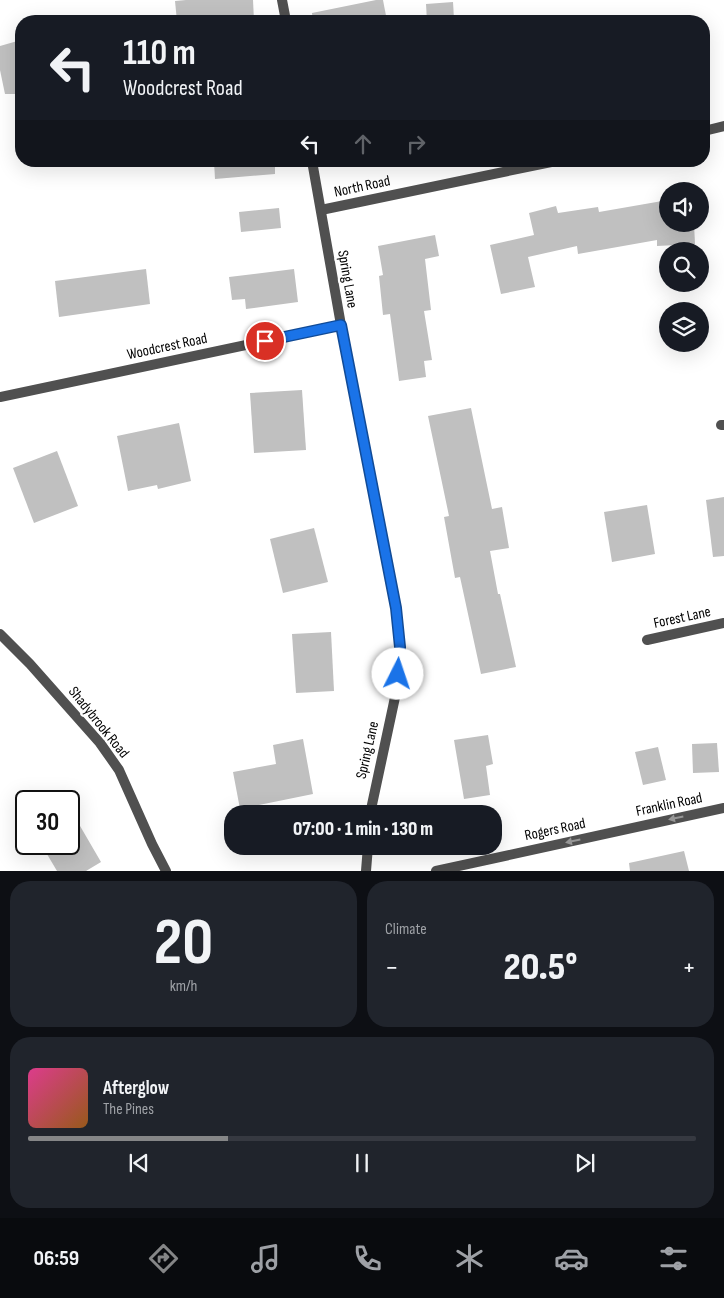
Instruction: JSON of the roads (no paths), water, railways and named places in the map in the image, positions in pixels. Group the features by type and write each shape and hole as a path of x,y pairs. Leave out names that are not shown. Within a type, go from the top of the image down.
{"street":[{"path":"282,0 285,15"},
{"path":"710,130 724,126"},
{"name":"Spring Lane","path":"313,167 341,325 396,608 400,647 397,688 372,805"},
{"name":"North Road","path":"321,210 527,167"},
{"name":"Woodcrest Road","path":"0,397 341,325"},
{"name":"Forest Lane","path":"647,640 724,623"},
{"name":"Shadybrook Road","path":"0,634 30,664 100,743 119,770 152,844 166,870"},
{"name":"Franklin Road","path":"621,830 724,808"},
{"name":"Rogers Road","path":"436,870 621,830"},
{"path":"366,870 367,855"}]}
